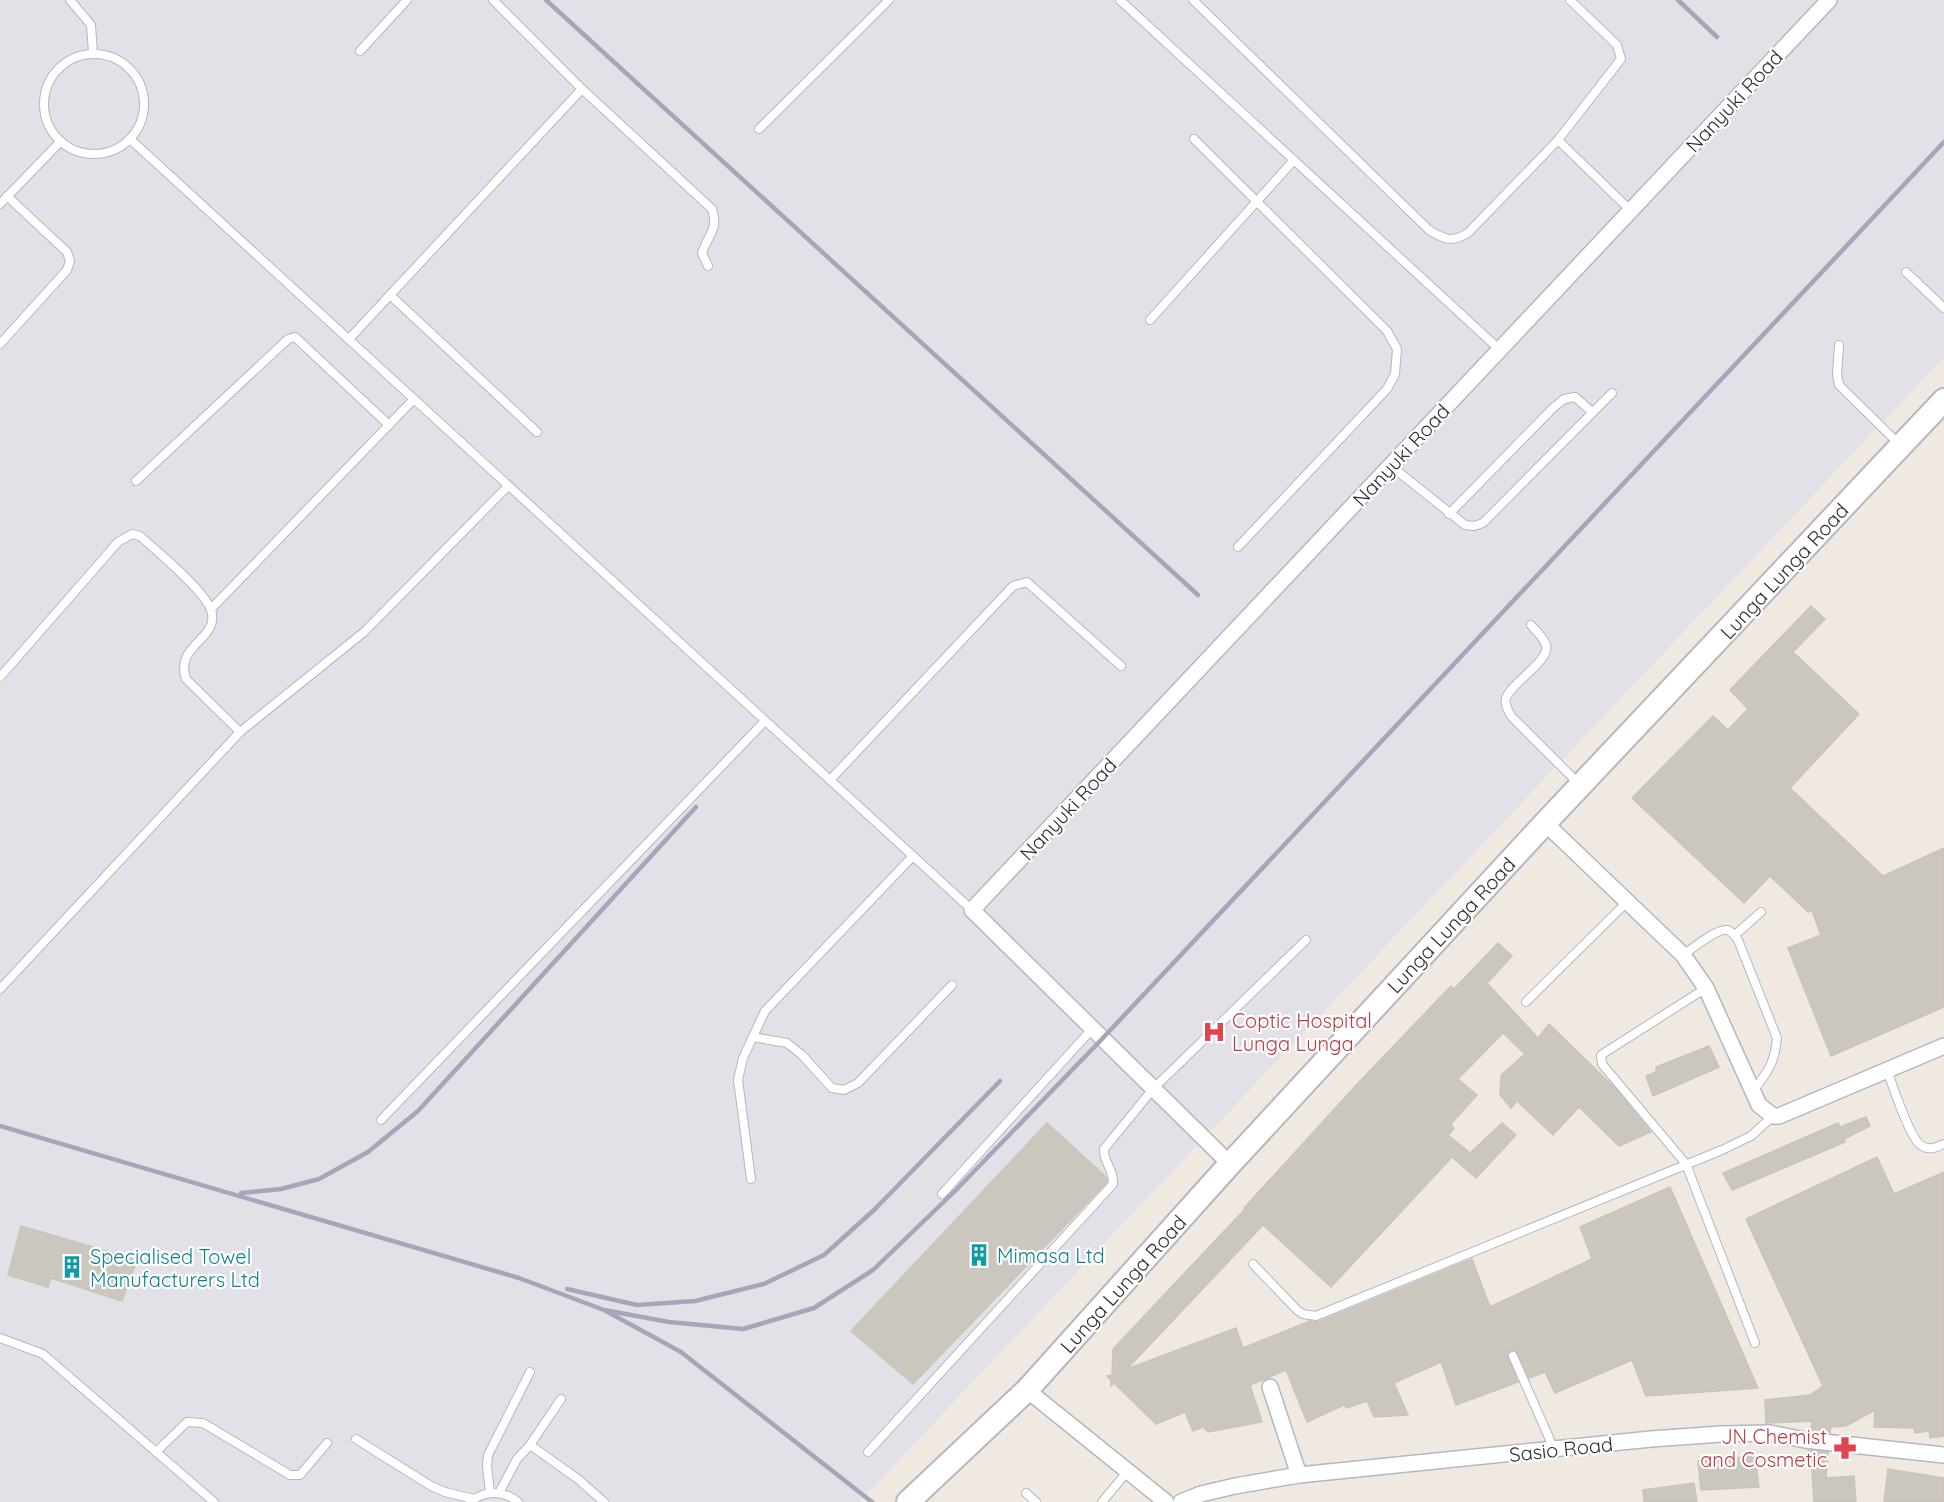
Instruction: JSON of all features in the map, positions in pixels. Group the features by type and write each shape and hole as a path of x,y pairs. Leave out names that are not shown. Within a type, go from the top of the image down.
{"main road":[{"name":"Lunga Lunga Road","path":"908,1502 1027,1390 1230,1164 1580,785 1944,400"}],"street":[{"name":"Nanyuki Road","path":"972,910 1829,0"},
{"path":"1545,823 1683,955 1706,988 1759,1106 1773,1116 1779,1116 1944,1046"},
{"path":"972,910 1230,1164"},
{"path":"1270,1387 1299,1476"},
{"path":"1027,1390 1166,1502"},
{"name":"Sasio Road","path":"1181,1502 1201,1494 1235,1486 1299,1476 1651,1439 1770,1433 1805,1440 1944,1455"}],"lane":[{"path":"70,0 91,25 93,53"},
{"path":"360,51 407,0"},
{"path":"493,0 582,89 712,209 715,227 702,253 708,266"},
{"path":"759,129 889,0"},
{"path":"1120,0 1500,350"},
{"path":"1193,0 1429,230 1439,237 1458,239 1469,232 1558,140 1621,58 1617,45 1570,0"},
{"path":"93,53 108,55 122,61 141,83 145,98 144,113 139,127 130,139 118,148 103,154 88,154 73,150 60,142 45,116 44,102 47,87 54,74 65,63 78,56 93,53"},
{"path":"350,339 582,89"},
{"path":"130,139 972,910"},
{"path":"1194,139 1388,331 1397,349 1395,374 1387,389 1238,547"},
{"path":"1558,140 1631,211"},
{"path":"0,204 60,142"},
{"path":"1150,320 1294,160"},
{"path":"0,344 67,270 70,261 67,252 8,196"},
{"path":"1906,272 1944,308"},
{"path":"390,295 537,432"},
{"path":"136,481 288,339 295,337 389,425"},
{"path":"1839,345 1837,375 1839,385 1902,446"},
{"path":"1391,466 1465,525 1474,526 1483,523 1612,393"},
{"path":"1449,513 1564,399 1575,397 1592,412"},
{"path":"211,609 414,399"},
{"path":"0,989 240,732 364,632 508,486"},
{"path":"0,677 118,542 132,534 140,536 149,544 199,592 211,609 213,621 209,629 186,655 183,664 184,672 186,679 240,732"},
{"path":"830,780 1013,586 1027,582 1121,666"},
{"path":"1531,625 1545,643 1547,648 1545,655 1510,692 1506,698 1506,707 1510,716 1580,785"},
{"path":"381,1120 765,721"},
{"path":"751,1179 738,1080 743,1058 765,1011 914,856"},
{"path":"1526,1002 1628,901"},
{"path":"1735,935 1761,912"},
{"path":"1683,955 1718,931 1725,930 1735,935 1738,940 1777,1038 1776,1055 1770,1069 1753,1092"},
{"path":"868,1452 1113,1184 1114,1175 1104,1156 1104,1149 1153,1089 1306,940"},
{"path":"753,1037 787,1043 802,1055 832,1088 844,1090 858,1083 952,985"},
{"path":"1706,988 1601,1055 1602,1064 1686,1164 1755,1343"},
{"path":"942,1194 1092,1029"},
{"path":"1887,1070 1913,1138 1924,1148 1931,1149 1944,1144"},
{"path":"1253,1264 1297,1310 1303,1314 1316,1316 1751,1136 1773,1116"},
{"path":"0,1338 43,1354 214,1502"},
{"path":"1513,1356 1554,1449"},
{"path":"489,1492 488,1455 530,1372"},
{"path":"499,1493 517,1459 530,1445 561,1399"},
{"path":"156,1452 187,1422 203,1422 290,1475 300,1475 327,1443"},
{"path":"356,1439 431,1486 445,1492 472,1500 489,1492 499,1493 518,1502"},
{"path":"530,1445 578,1479 604,1502"},
{"path":"1102,1502 1127,1472"},
{"path":"1026,1493 1036,1502"}],"shaded area":[{"path":"0,0 1944,0 1944,357 859,1502 0,1502"}],"building":[{"path":"1811,606 1825,619 1793,652 1859,714 1790,788 1883,876 1944,848 1944,1007 1831,1056 1788,948 1821,935 1812,911 1808,912 1770,876 1744,903 1632,798 1713,716 1728,730 1748,709 1730,690"},
{"path":"1498,943 1512,956 1487,983 1538,1038 1549,1024 1614,1087 1651,1132 1619,1146 1579,1107 1553,1135 1517,1101 1511,1108 1500,1095 1501,1075 1525,1054 1503,1033 1458,1079 1477,1095 1451,1124 1454,1129 1448,1135 1470,1153 1502,1123 1516,1135 1476,1178 1452,1157 1331,1287 1263,1225 1127,1369 1236,1328 1243,1348 1310,1321 1318,1322 1472,1259 1490,1307 1592,1259 1580,1227 1670,1187 1758,1388 1646,1396 1632,1360 1555,1393 1545,1372 1529,1378 1518,1354 1513,1350 1507,1356 1518,1382 1456,1405 1441,1362 1394,1383 1408,1415 1374,1417 1367,1401 1346,1408 1344,1405 1307,1422 1286,1370 1250,1385 1262,1422 1208,1432 1203,1427 1193,1431 1185,1412 1156,1424 1114,1383 1111,1386 1111,1380 1107,1376 1112,1375 1113,1349 1245,1209 1360,1081 1451,986 1454,989"},
{"path":"1709,1046 1719,1067 1653,1096 1646,1076 1656,1072 1656,1067"},
{"path":"1866,1117 1870,1126 1844,1139 1845,1142 1732,1190 1723,1173 1838,1123 1840,1127"},
{"name":"Mimasa Ltd","path":"1047,1123 1106,1177 1107,1182 913,1384 851,1331"},
{"path":"1877,1157 1894,1194 1944,1172 1944,1436 1930,1438 1929,1431 1915,1433 1914,1428 1874,1427 1875,1410 1846,1426 1831,1427 1830,1433 1811,1431 1812,1421 1766,1423 1765,1400 1810,1395 1823,1386 1746,1219"},
{"name":"Specialised Towel Manufacturers Ltd","path":"21,1226 137,1260 122,1301 51,1278 48,1287 8,1275"},
{"path":"1808,1450 1828,1452 1826,1478 1854,1476 1856,1502 1814,1502 1811,1456 1808,1456"},
{"path":"1755,1456 1759,1487 1701,1490 1698,1461"},
{"path":"1888,1469 1944,1478 1944,1502 1884,1502"},
{"path":"1694,1483 1697,1502 1644,1502 1643,1490"}],"railway":[{"path":"546,0 1198,595"},
{"path":"1678,0 1717,37"},
{"path":"604,1310 669,1322 743,1329 814,1308 873,1270 956,1190 1102,1039 1944,142"},
{"path":"241,1193 281,1189 319,1179 368,1152 418,1111 696,807"},
{"path":"567,1289 637,1305 695,1301 764,1284 824,1255 874,1210 1000,1081"},
{"path":"0,1126 519,1278 604,1310 681,1352 872,1502"}],"place":[{"name":"Coptic Hospital Lunga Lunga","path":"1214,1032"},
{"name":"Mimasa Ltd","path":"979,1255"},
{"name":"Specialised Towel Manufacturers Ltd","path":"72,1267"},
{"name":"JN Chemist and Cosmetic","path":"1845,1448"}]}
